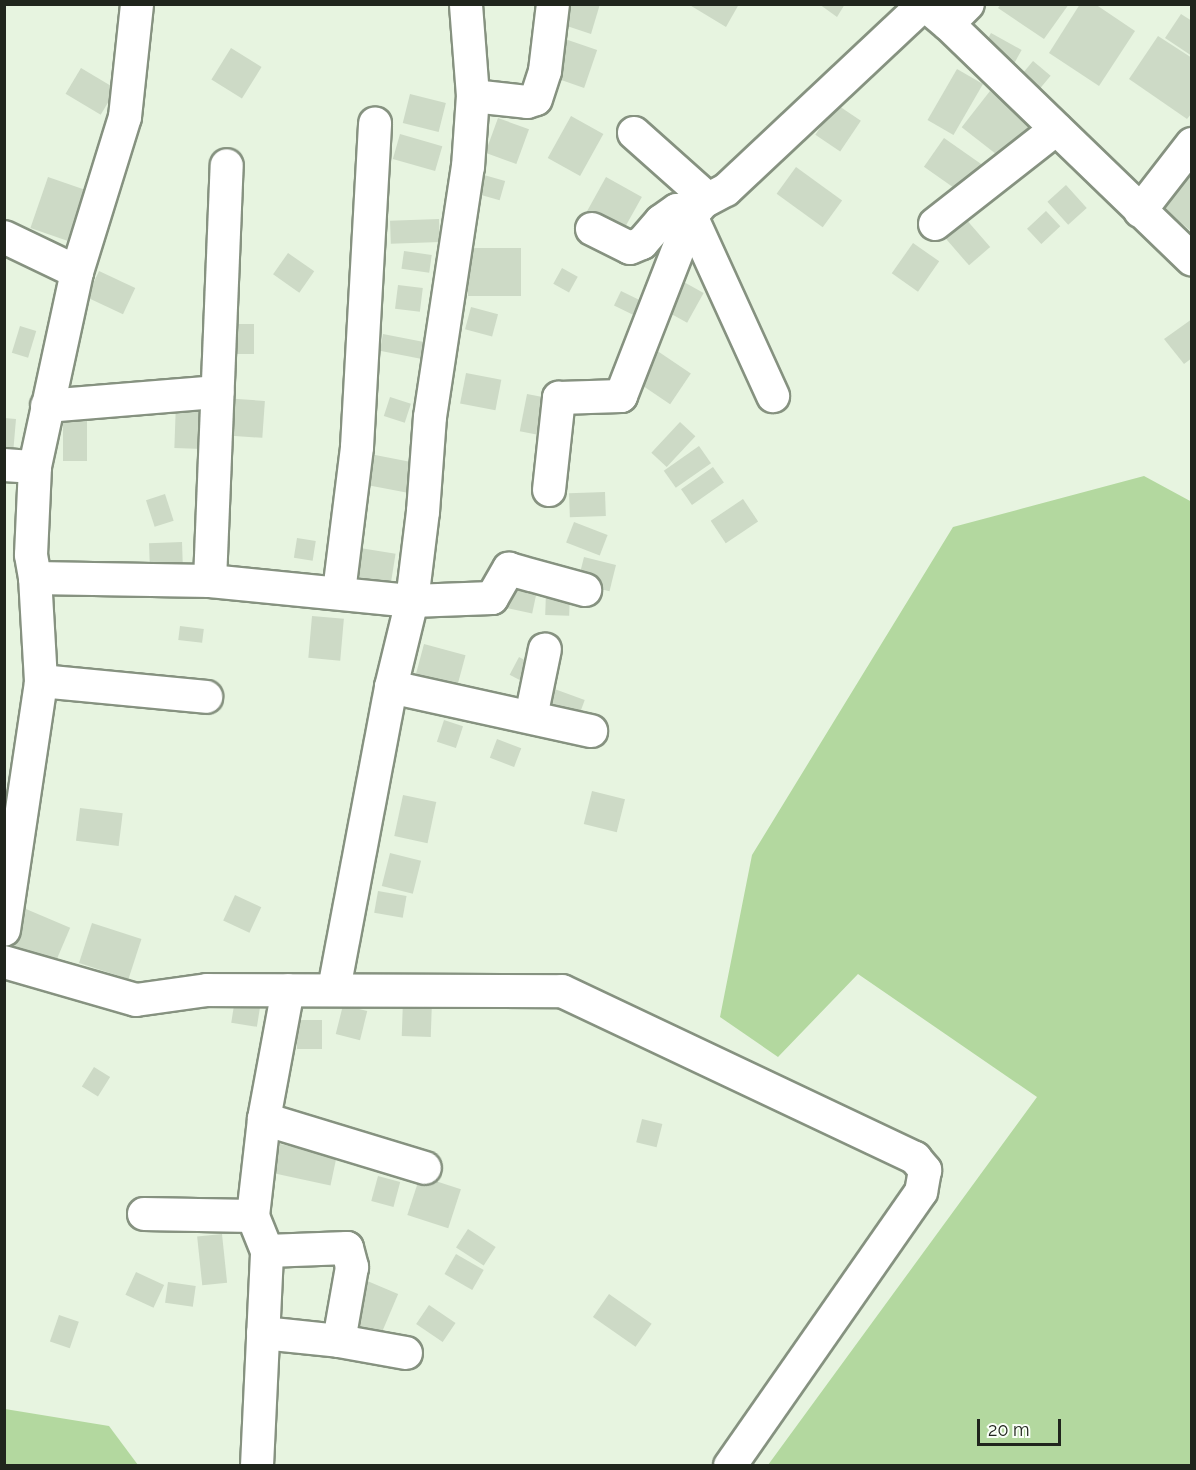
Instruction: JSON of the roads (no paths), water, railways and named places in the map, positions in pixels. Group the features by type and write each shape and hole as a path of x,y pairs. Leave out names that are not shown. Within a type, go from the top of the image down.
{"street":[{"path":"4,930 41,681 35,578 31,555 35,466 77,272 125,117 138,4"},
{"path":"334,989 391,687 412,602 423,512 430,417 468,167 473,96 466,4"},
{"path":"473,96 527,102 536,99 545,71 553,4"},
{"path":"592,229 630,248 642,243 661,221 677,210 699,208 726,190 924,4 958,14 1056,129 1191,260"},
{"path":"339,592 357,447 375,124"},
{"path":"935,224 1056,129"},
{"path":"634,133 699,208 773,396"},
{"path":"1140,211 1191,144"},
{"path":"210,581 217,392 221,358 227,165"},
{"path":"549,490 559,398 621,396 699,208"},
{"path":"4,237 77,272"},
{"path":"47,406 217,392"},
{"path":"4,465 35,466"},
{"path":"35,578 210,581 339,592 412,602 492,598 509,569 585,590"},
{"path":"531,717 545,649"},
{"path":"41,681 206,697"},
{"path":"391,687 591,731"},
{"path":"4,962 135,1000 207,990 562,991 920,1162 925,1170 921,1191 730,1466"},
{"path":"257,1466 267,1251 253,1216 264,1119 288,990"},
{"path":"264,1119 425,1168"},
{"path":"144,1214 253,1216"},
{"path":"267,1251 347,1248 352,1267 339,1341"},
{"path":"263,1333 339,1341 406,1353"}]}
